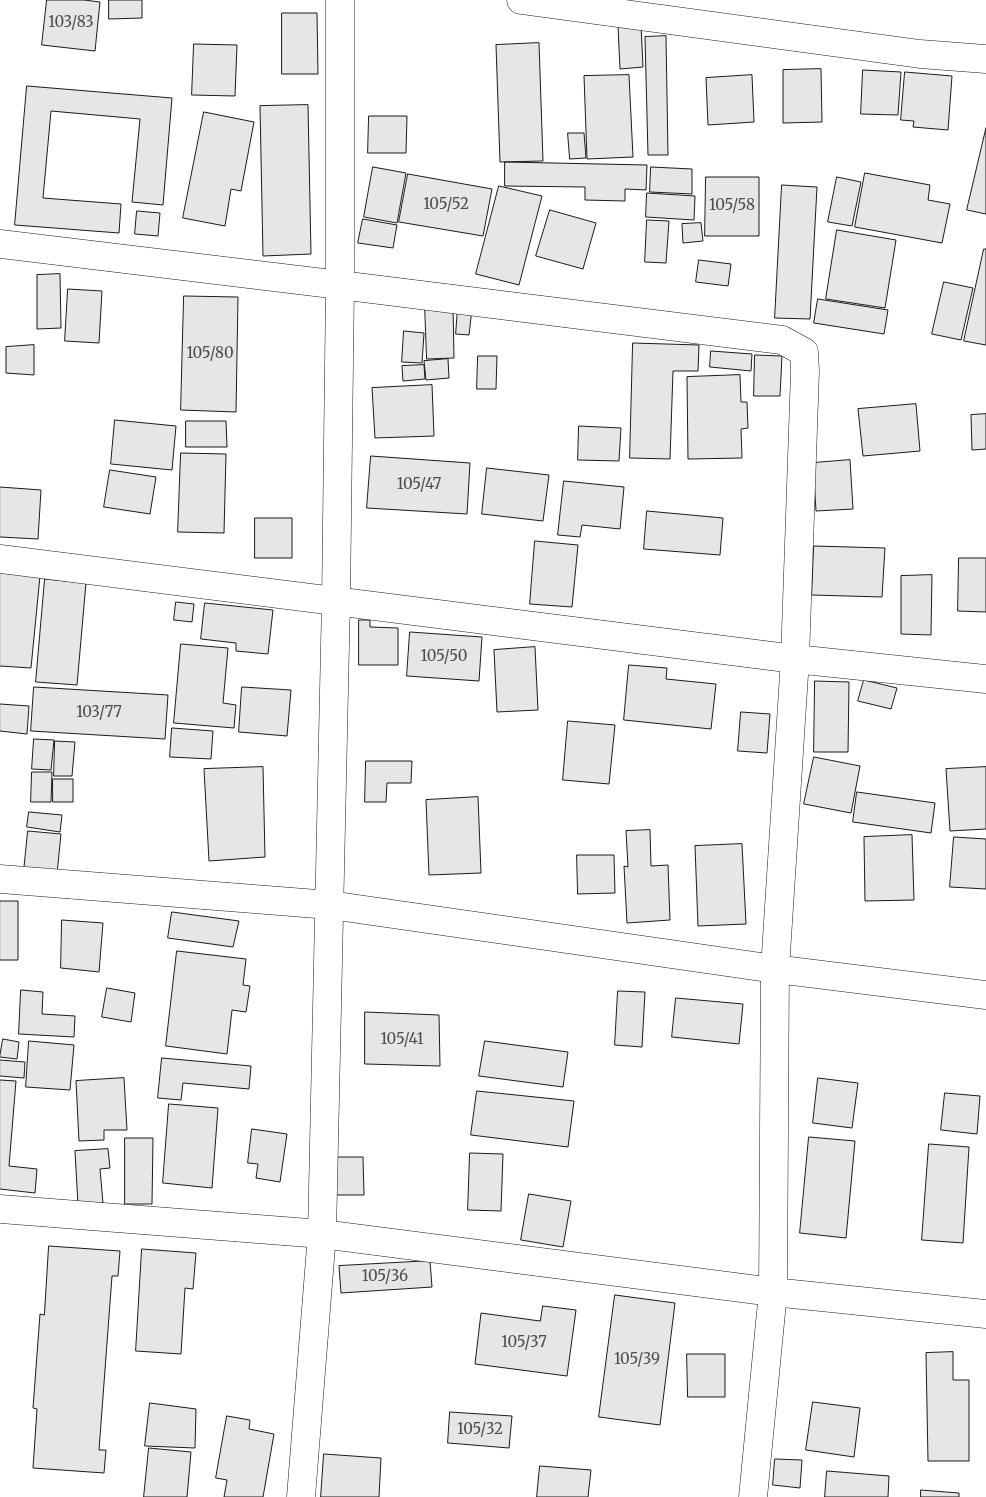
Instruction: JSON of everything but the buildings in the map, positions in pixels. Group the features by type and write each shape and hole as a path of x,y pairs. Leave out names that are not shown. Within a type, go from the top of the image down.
{"street":[{"path":"301,1497 322,1234 336,600 340,285 340,0"},
{"path":"521,0 920,54 986,59"},
{"path":"0,244 782,340 804,352 805,371 795,659 775,969 773,1292 753,1497"},
{"path":"0,559 795,659 986,679"},
{"path":"0,879 330,905 775,969 986,995"},
{"path":"0,1209 322,1234 773,1292 986,1314"}]}
